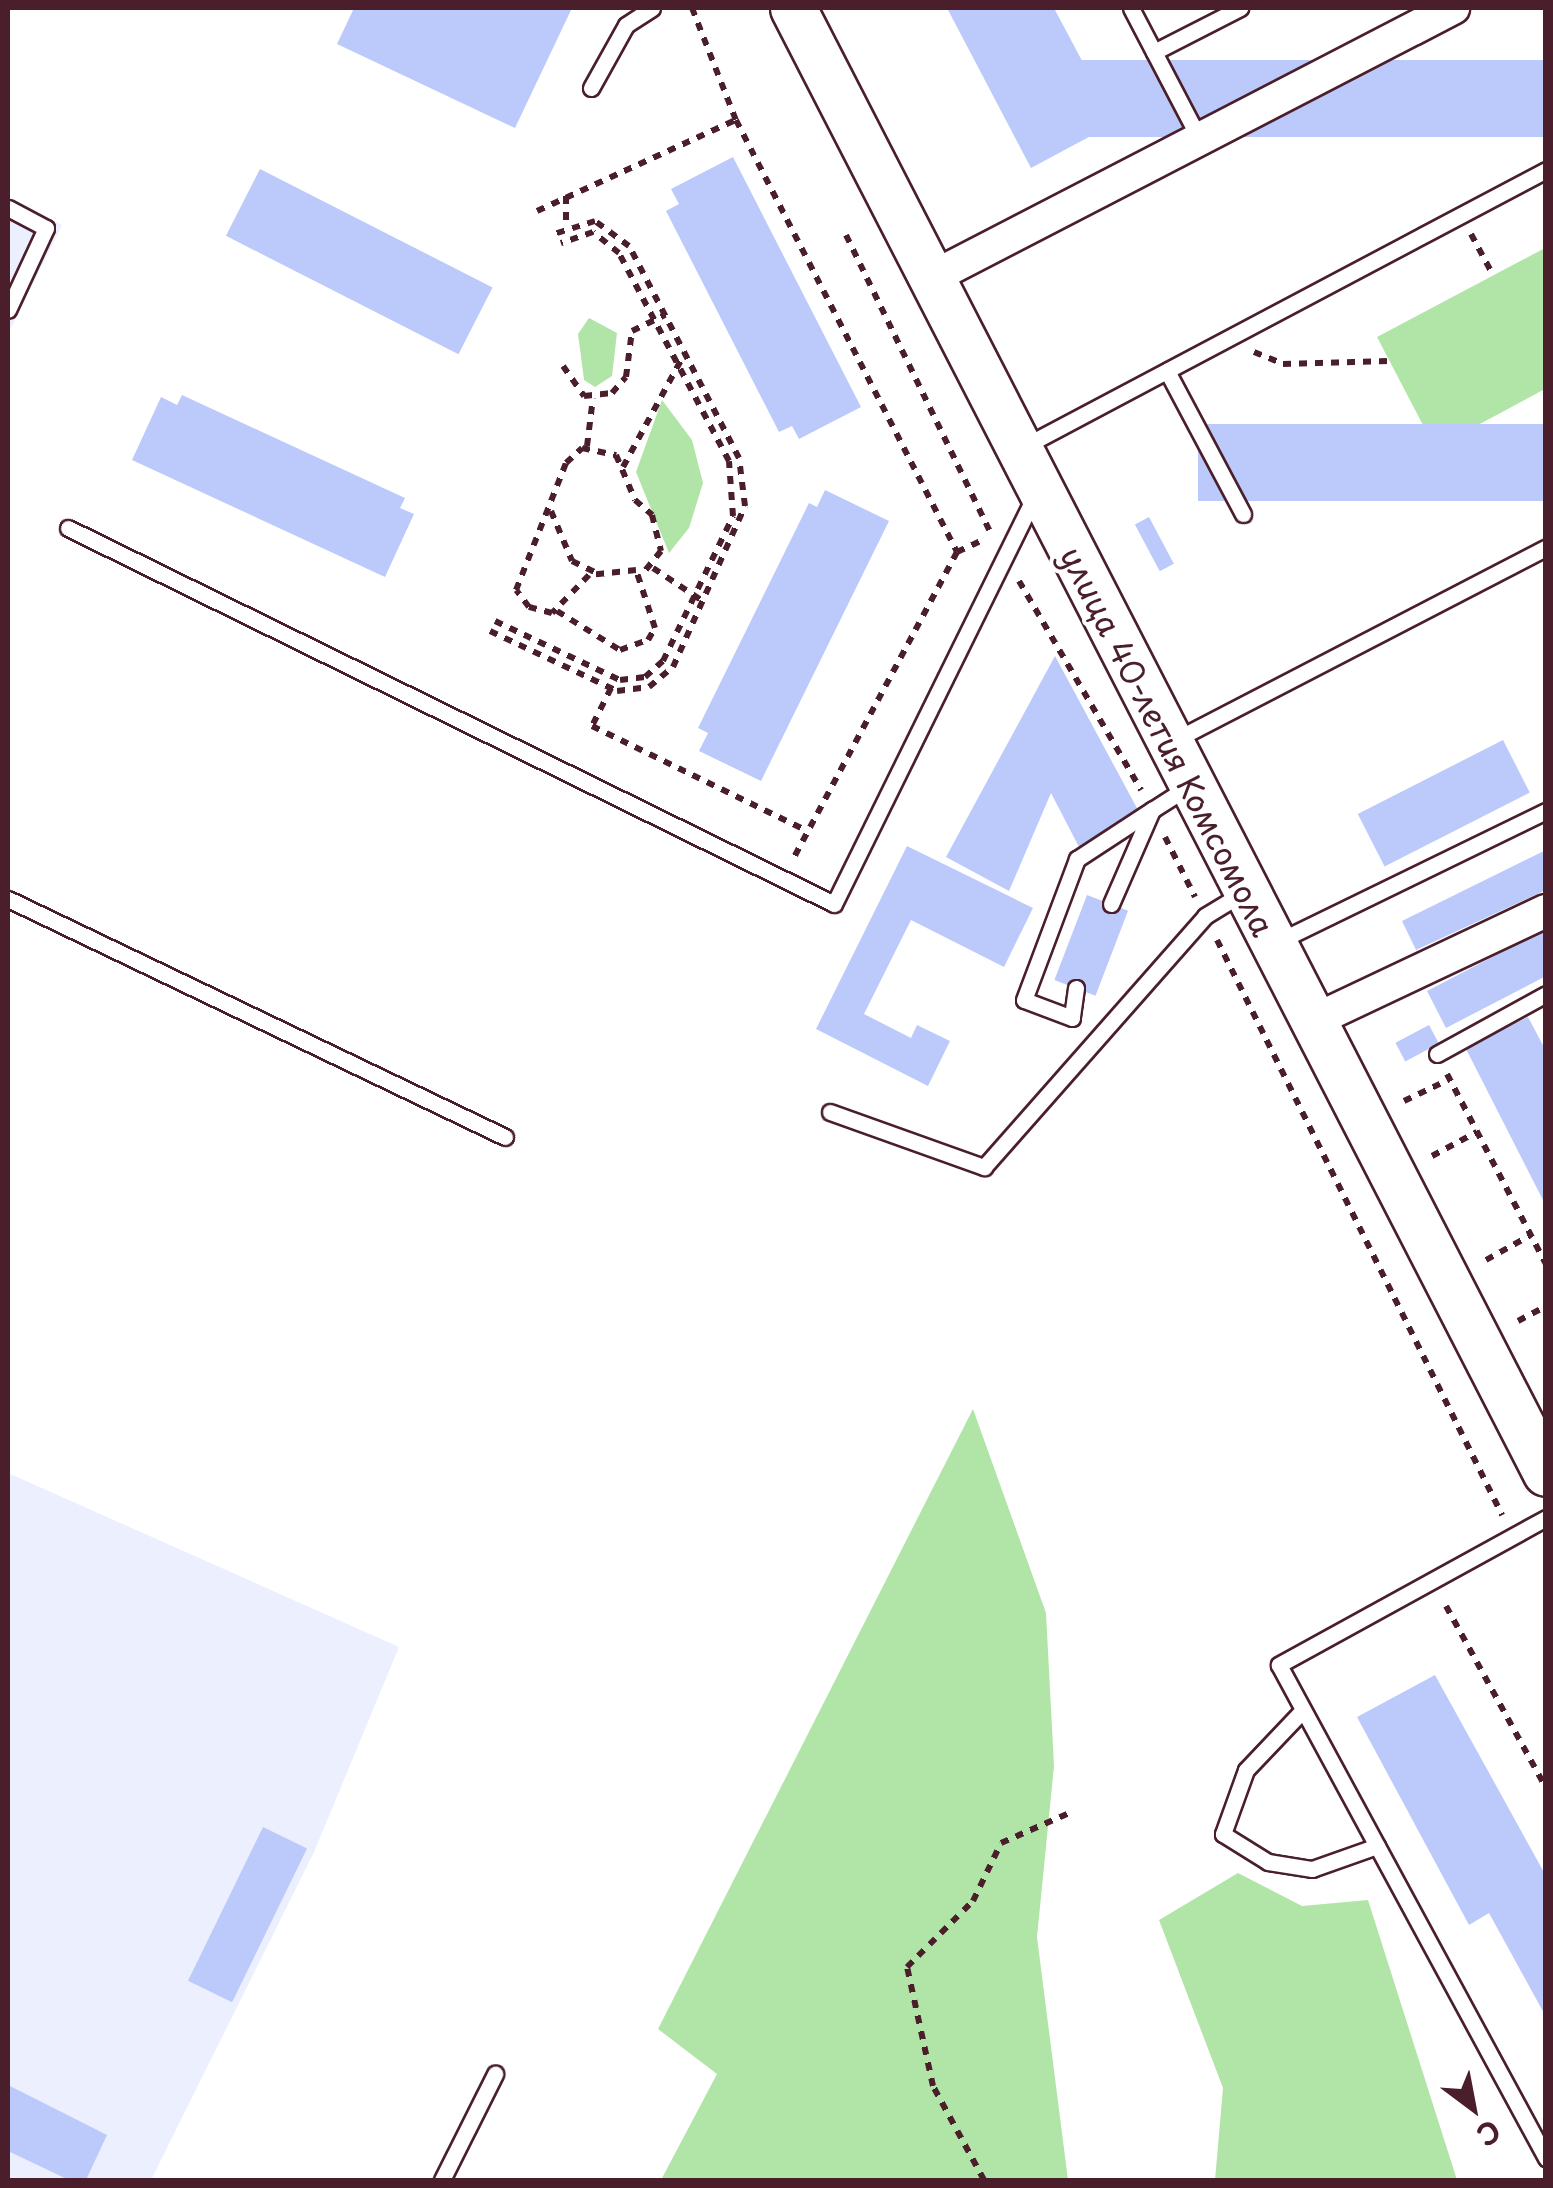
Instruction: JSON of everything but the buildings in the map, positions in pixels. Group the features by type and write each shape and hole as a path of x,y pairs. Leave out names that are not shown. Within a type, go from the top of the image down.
{"main road":[{"name":"улица 40-летия Комсомола","path":"792,8 1546,1473"}],"street":[{"path":"931,278 1453,8"},
{"path":"1313,1021 1546,911"}],"lane":[{"path":"591,88 626,25 652,8"},
{"path":"1131,8 1199,138"},
{"path":"1154,52 1240,8"},
{"path":"1018,450 1546,170"},
{"path":"8,208 46,228 8,310"},
{"path":"1167,370 1243,514"},
{"path":"68,528 834,904 1038,490"},
{"path":"1169,743 1546,548"},
{"path":"1076,988 1072,1018 1024,1000 1077,859 1192,785"},
{"path":"1112,904 1152,810"},
{"path":"1274,944 1546,811"},
{"path":"830,1112 984,1167 1205,916 1246,891"},
{"path":"8,900 505,1137"},
{"path":"1436,1054 1546,994"},
{"path":"1546,1518 1279,1665 1546,2158"},
{"path":"1304,1710 1246,1770 1223,1834 1253,1856 1312,1868 1377,1846"},
{"path":"442,2180 495,2074"}],"path":[{"path":"692,8 736,120 956,552"},
{"path":"537,211 736,120"},
{"path":"566,196 566,227"},
{"path":"1460,215 1493,276"},
{"path":"490,631 611,688 640,690 662,679 740,530 746,495 739,458 617,232 594,222 566,227 554,234"},
{"path":"495,621 629,680 662,664 695,596 735,496 728,461 610,241 585,232 562,243"},
{"path":"563,366 579,392 594,398 621,386 630,334 665,315"},
{"path":"1225,340 1283,364 1389,360"},
{"path":"623,467 685,353"},
{"path":"587,446 594,398"},
{"path":"551,510 572,561 598,573 644,574 653,568 660,532 623,467 605,447 587,446 566,463 551,510 515,584 534,610 558,610 616,648 634,648 655,628 641,598 644,574"},
{"path":"784,879 956,552 993,536"},
{"path":"653,568 704,602"},
{"path":"558,610 578,584 598,573"},
{"path":"611,688 592,726 807,832"},
{"path":"1436,1054 1546,1264"},
{"path":"1404,1101 1450,1079"},
{"path":"1432,1156 1477,1132"},
{"path":"1486,1260 1531,1236"},
{"path":"1518,1320 1546,1306"},
{"path":"1446,1606 1546,1788"},
{"path":"984,2180 933,2086 907,1967 973,1901 1001,1844 1068,1813"}],"shaded area":[{"path":"8,196 62,225 8,334"},
{"path":"8,1473 399,1647 314,1852 151,2180 8,2180"}],"green space":[{"path":"1545,248 1545,389 1435,448 1377,337"},
{"path":"589,318 617,333 612,376 595,387 584,380 578,334"},
{"path":"662,400 692,440 703,483 689,528 669,553 636,472"},
{"path":"973,1409 1046,1613 1054,1766 1037,1937 1068,2180 661,2180 717,2074 658,2029"},
{"path":"1238,1873 1302,1906 1368,1900 1457,2180 1215,2180 1223,2088 1159,1920"}]}
